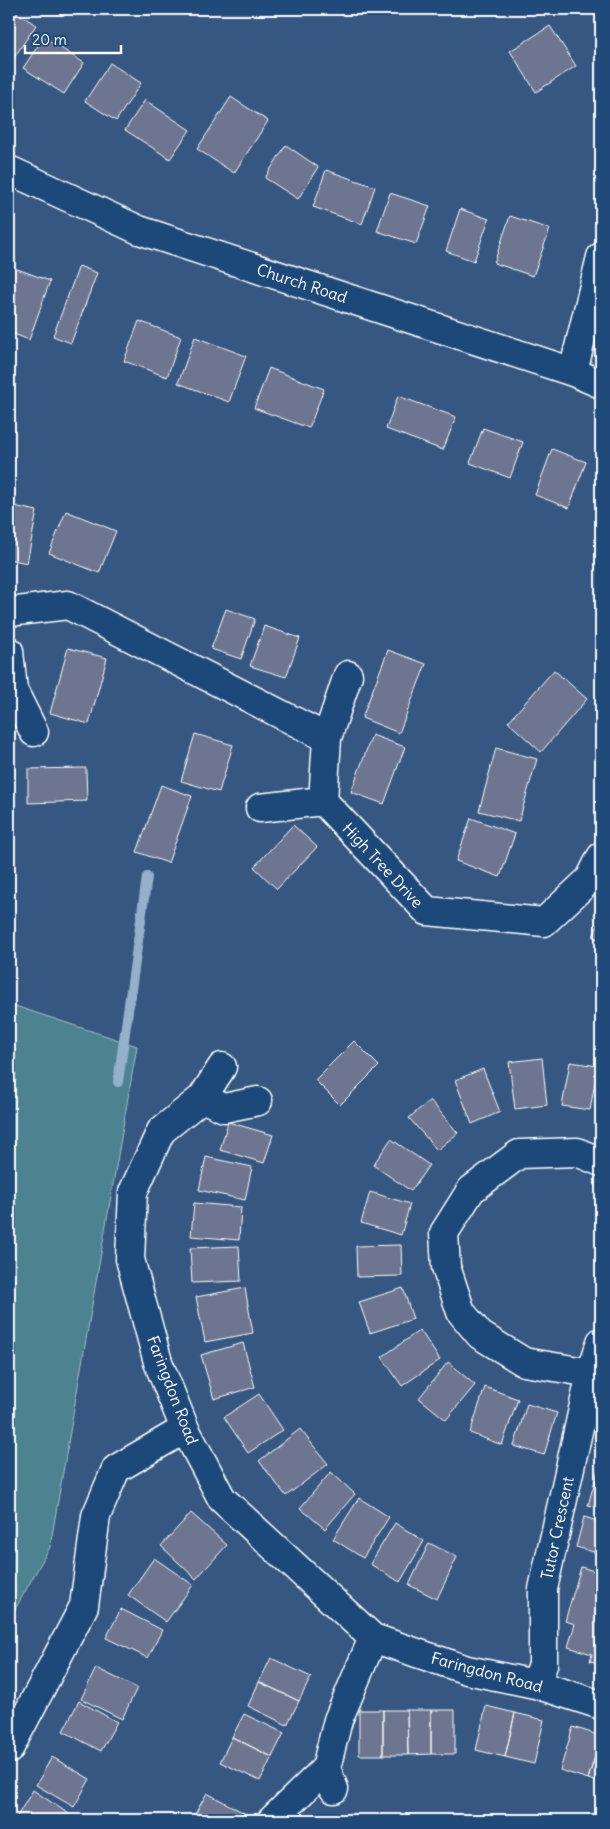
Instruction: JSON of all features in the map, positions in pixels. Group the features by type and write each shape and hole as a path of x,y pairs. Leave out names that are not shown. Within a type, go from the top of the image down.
{"street":[{"name":"Church Road","path":"9,170 139,230 573,372 601,384"},
{"path":"573,372 601,257"},
{"path":"9,612 68,605 327,738"},
{"path":"9,652 13,690 34,732"},
{"path":"260,808 323,801 327,738 348,675"},
{"name":"High Tree Drive","path":"323,801 427,911 544,922 590,879 601,857"},
{"name":"Faringdon Road","path":"222,1067 202,1098 162,1131 133,1192 130,1259 158,1362 185,1429 222,1499 372,1638 467,1670 535,1684 601,1705"},
{"path":"202,1098 224,1108 258,1101"},
{"path":"590,1374 524,1362 480,1335 461,1312 446,1267 444,1233 472,1190 519,1154 577,1152 601,1162"},
{"name":"Tutor Crescent","path":"535,1684 543,1665 543,1589 590,1374 601,1342"},
{"path":"9,1749 84,1606 96,1516 116,1469 185,1429"},
{"path":"272,1820 330,1779 338,1720 372,1638"}],"green space":[{"path":"9,1004 137,1046 50,1547 9,1620"}],"building":[{"path":"9,9 36,25 11,62 9,61"},
{"path":"550,26 576,66 536,92 510,51"},
{"path":"44,37 84,63 64,94 23,68"},
{"path":"110,63 141,83 116,121 85,101"},
{"path":"231,97 268,121 234,173 197,149"},
{"path":"145,100 190,130 170,159 125,130"},
{"path":"286,145 318,167 298,199 265,178"},
{"path":"326,170 375,187 362,224 313,207"},
{"path":"390,193 430,206 416,244 377,231"},
{"path":"460,209 489,219 474,261 446,251"},
{"path":"510,216 550,229 533,276 494,263"},
{"path":"9,266 50,281 29,340 9,332"},
{"path":"79,266 97,273 71,343 53,336"},
{"path":"139,321 181,337 167,377 124,361"},
{"path":"195,337 246,356 229,402 178,383"},
{"path":"269,368 324,389 309,428 254,408"},
{"path":"398,396 456,417 443,450 386,429"},
{"path":"483,428 523,442 510,478 470,463"},
{"path":"552,449 586,462 569,508 535,495"},
{"path":"9,505 37,511 27,563 9,559"},
{"path":"66,511 116,531 99,573 49,553"},
{"path":"226,609 255,619 241,659 211,649"},
{"path":"264,626 300,638 286,677 250,666"},
{"path":"68,648 107,658 89,724 50,713"},
{"path":"388,650 426,664 399,733 362,718"},
{"path":"554,670 587,699 541,752 508,722"},
{"path":"195,734 233,745 219,792 181,781"},
{"path":"372,735 405,747 384,804 351,792"},
{"path":"496,748 537,759 519,821 479,811"},
{"path":"86,768 87,801 28,803 28,769"},
{"path":"161,785 192,796 168,863 137,852"},
{"path":"471,818 515,834 500,877 456,861"},
{"path":"293,825 317,847 277,889 254,867"},
{"path":"601,916 601,940 593,937"},
{"path":"354,1041 379,1066 340,1105 315,1080"},
{"path":"542,1058 547,1105 515,1109 509,1062"},
{"path":"570,1062 598,1066 590,1110 562,1106"},
{"path":"483,1069 500,1112 472,1124 455,1080"},
{"path":"430,1100 458,1133 437,1150 409,1118"},
{"path":"228,1122 273,1135 264,1163 220,1150"},
{"path":"391,1139 429,1165 411,1191 373,1165"},
{"path":"206,1157 252,1167 245,1200 199,1190"},
{"path":"370,1192 410,1204 401,1235 361,1223"},
{"path":"194,1203 241,1207 239,1240 191,1236"},
{"path":"401,1245 402,1276 357,1277 356,1246"},
{"path":"239,1246 241,1281 192,1283 190,1248"},
{"path":"245,1288 253,1333 205,1342 196,1297"},
{"path":"403,1288 413,1319 370,1333 359,1302"},
{"path":"420,1330 440,1360 402,1386 382,1357"},
{"path":"243,1343 255,1387 214,1399 201,1355"},
{"path":"448,1362 475,1385 446,1420 419,1398"},
{"path":"485,1387 518,1399 502,1445 470,1433"},
{"path":"259,1394 283,1430 248,1453 224,1417"},
{"path":"527,1404 557,1413 544,1455 514,1446"},
{"path":"300,1429 328,1464 286,1496 259,1461"},
{"path":"601,1458 601,1479 596,1477"},
{"path":"331,1472 355,1494 325,1529 300,1508"},
{"path":"596,1477 601,1479 601,1508 588,1505"},
{"path":"359,1498 389,1517 363,1558 333,1539"},
{"path":"191,1513 227,1545 196,1579 161,1546"},
{"path":"584,1517 601,1522 601,1554 576,1547"},
{"path":"395,1523 424,1541 400,1582 370,1564"},
{"path":"429,1543 457,1557 437,1599 409,1585"},
{"path":"154,1558 193,1585 166,1622 128,1595"},
{"path":"581,1567 601,1573 601,1664 590,1661 592,1654 568,1647 575,1624 565,1621"},
{"path":"121,1609 162,1630 148,1658 106,1638"},
{"path":"271,1658 311,1677 299,1701 259,1682"},
{"path":"96,1668 137,1688 122,1719 81,1699"},
{"path":"259,1682 299,1701 287,1725 248,1706"},
{"path":"79,1701 117,1722 101,1751 63,1731"},
{"path":"486,1706 515,1713 505,1757 476,1750"},
{"path":"359,1710 383,1710 383,1755 359,1755"},
{"path":"383,1710 407,1710 408,1755 383,1755"},
{"path":"407,1710 431,1710 431,1754 408,1755"},
{"path":"431,1710 455,1710 455,1754 431,1754"},
{"path":"515,1713 544,1720 534,1764 505,1757"},
{"path":"244,1714 284,1733 272,1757 232,1737"},
{"path":"573,1727 601,1736 588,1779 560,1770"},
{"path":"232,1737 272,1757 260,1781 220,1762"},
{"path":"601,1738 601,1783 588,1779"},
{"path":"52,1757 90,1779 74,1807 36,1785"},
{"path":"33,1790 69,1814 65,1820 20,1820 16,1818"},
{"path":"207,1793 246,1814 242,1820 202,1820 194,1816"}],"waterway":[{"path":"118,1082 147,877"}]}
